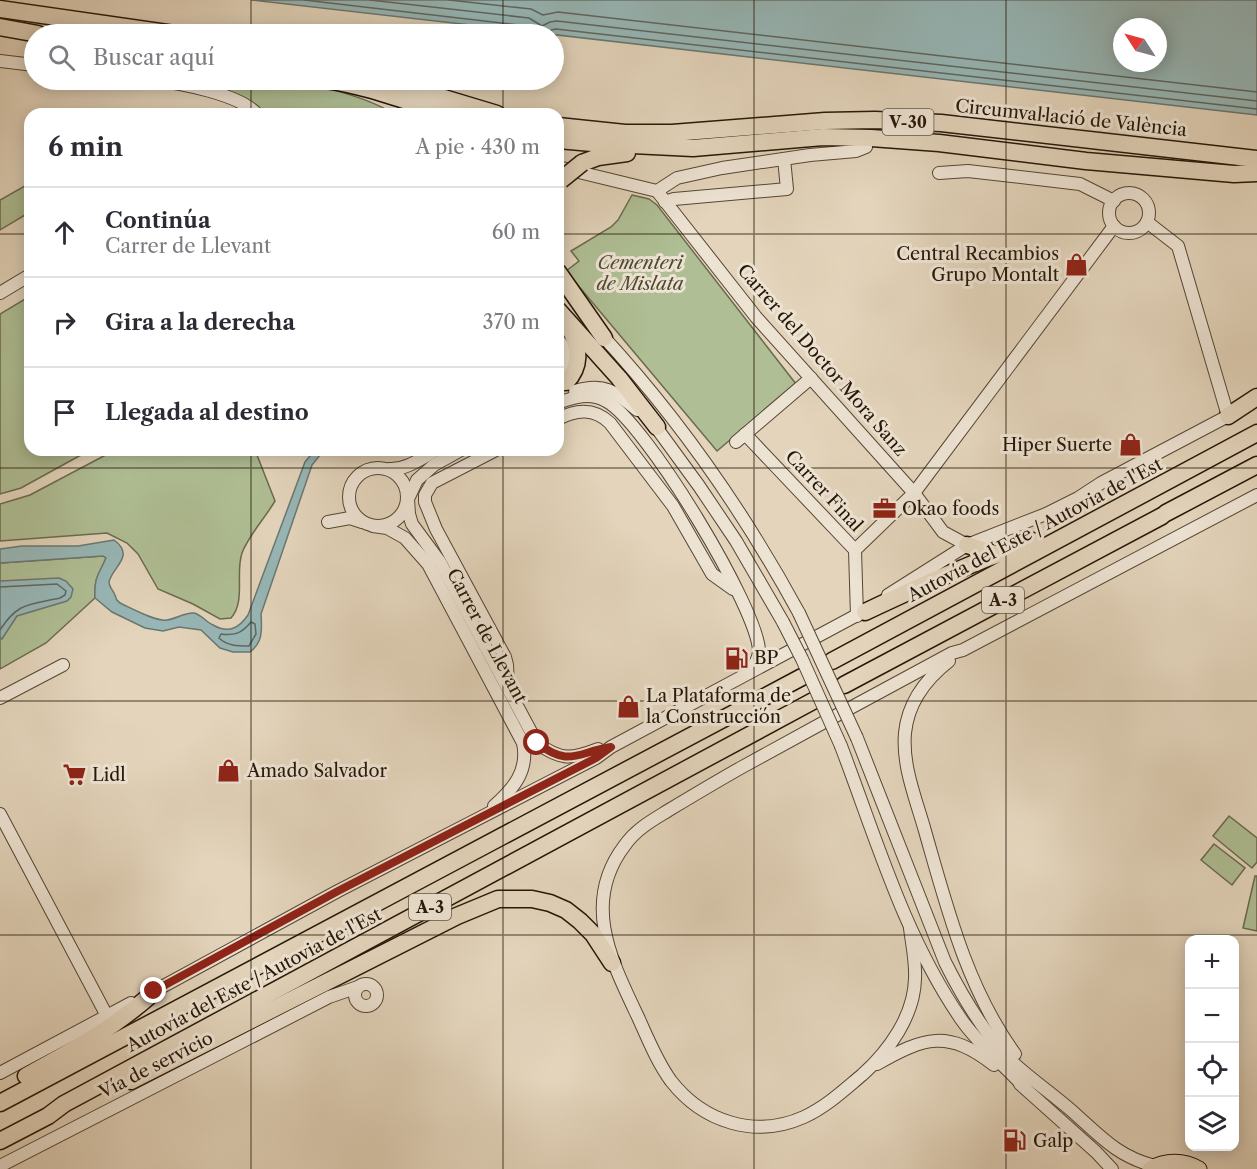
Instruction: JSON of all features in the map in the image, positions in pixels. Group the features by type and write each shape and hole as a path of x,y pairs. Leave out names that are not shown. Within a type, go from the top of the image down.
{"highway":[{"path":"0,9 104,24"},
{"path":"0,27 24,31"},
{"path":"0,39 24,42"},
{"path":"355,90 396,108"},
{"path":"372,90 428,108"},
{"path":"417,90 477,108"},
{"name":"Circumval·lació de València","path":"564,127 625,133 672,133 825,121 875,120 941,123 1257,159"},
{"name":"V-30","path":"564,141 693,148 823,137 871,138 939,143 1086,161 1234,174 1257,173"},
{"path":"564,172 598,157 693,148"},
{"path":"1234,174 1257,181"},
{"path":"564,281 604,338"},
{"path":"564,317 619,378 657,427"},
{"path":"564,321 576,342 578,353 577,366 573,375 564,383"},
{"path":"1228,416 1257,397"},
{"name":"Autovía del Este / Autovia de l'Est","path":"832,661 1257,432"},
{"name":"A-3","path":"844,685 1257,465"},
{"path":"1195,498 1223,494 1257,478"},
{"path":"861,614 995,554 1014,551 1093,511 1113,509"},
{"path":"967,545 995,554"},
{"name":"Autovía del Este / Autovia de l'Est","path":"0,1103 802,677"},
{"name":"Autovía del Este / Autovia de l'Est","path":"0,1141 48,1116 75,1098 813,701"},
{"path":"48,1116 69,1112 457,916 498,899 532,899 566,910 593,934 612,963"},
{"path":"0,1090 79,1047 131,1013 154,991"}],"main road":[{"path":"1153,1167 1168,1162 1182,1162 1199,1169"}],"street":[{"path":"0,61 24,64"},
{"path":"204,90 251,108"},
{"path":"564,175 657,191 676,178 722,168 856,151 866,147"},
{"path":"665,202 674,199 787,189 784,159"},
{"path":"939,172 968,171 1080,184 1114,201"},
{"name":"Carrer del Doctor Mora Sanz","path":"657,191 756,317 914,493 944,531 967,545"},
{"path":"1130,194 1140,197 1149,208 1148,222 1139,231 1125,233 1114,226 1109,213 1114,201 1123,195 1130,194"},
{"path":"0,1073 861,614 967,545 1046,514 1228,416 1178,246 1148,222"},
{"path":"855,550 914,493 1114,226"},
{"path":"0,293 24,279"},
{"path":"564,293 650,392 714,474 754,535 800,613 857,738 932,931 957,987 992,1038 1030,1084"},
{"path":"564,347 569,362 564,378"},
{"name":"Carrer Final","path":"811,378 741,438 855,550 861,614"},
{"path":"564,397 584,388 608,389 619,394 657,427 736,541 802,659 841,746 910,928 929,968 962,1021 1030,1084 1112,1169"},
{"path":"564,400 586,395 597,397 617,408 668,471 689,504 736,591 754,630 758,644 757,661 748,674"},
{"path":"564,416 574,412 593,412 610,423 673,506 712,574 736,591"},
{"path":"349,497 345,506 328,522 350,518 382,526 392,523 400,517 411,489 439,456"},
{"path":"368,524 356,516 349,497 350,487 362,472 380,467 398,470 439,456 474,458 479,456"},
{"name":"Carrer de Llevant","path":"484,456 432,483 425,495 427,511 436,530 505,657 511,697"},
{"path":"389,469 403,481 408,499"},
{"path":"1030,1084 982,1001 957,937 907,768 905,732 914,701 937,671 963,650 1257,495"},
{"name":"Carrer de Llevant","path":"408,499 407,508 412,524 440,562 537,743 560,757 576,757 599,748 611,747"},
{"name":"Carrer de Llevant","path":"368,524 387,528 405,538 428,564 523,743 525,760 517,783 486,814"},
{"path":"963,650 952,653 702,789 637,832 614,861 606,880 602,899 602,920 612,963 657,1058 669,1078 694,1105 724,1121 741,1126 780,1125 791,1122 820,1108 869,1069 902,1050 921,1042 938,1040 969,1047 1030,1084 1114,1148 1135,1161 1153,1167"},
{"path":"0,698 63,665"},
{"path":"0,814 107,1016"},
{"path":"869,1069 900,1030 910,1009 916,977 910,928"},
{"name":"Vía de servicio","path":"0,1166 329,997 357,993"}],"green space":[{"path":"201,90 333,90 384,108 247,108"},
{"path":"24,186 24,216 0,230 0,200"},
{"name":"Cementeri de Mislata","path":"632,195 649,199 657,205 796,384 717,451 566,271 579,261 571,251 611,227 618,220"},
{"path":"24,300 24,456 79,456 21,488 0,494 0,314"},
{"path":"104,456 257,456 275,501 242,553 239,569 239,595 235,611 231,618 220,619 158,589 138,554 127,543 107,533 0,541 0,504 30,495"},
{"path":"103,556 106,558 96,581 95,598 46,643 0,669 0,563"},
{"path":"1229,816 1257,838 1257,862 1252,868 1213,836"},
{"path":"1214,844 1245,868 1232,885 1201,860"},
{"path":"1255,876 1257,876 1257,931 1243,928"}],"water":[{"path":"251,0 1257,0 1257,115 564,36 564,24 461,24"},
{"path":"310,456 319,456 312,465 261,614 259,640 250,652 233,652 220,648 201,630 179,627 163,631 145,628 112,612 95,598 96,581 106,558 103,556 0,563 0,549 22,546 78,546 114,540 123,551 123,556 109,582 120,603 157,619 167,620 194,613 219,628 233,628 248,615 305,462"},
{"path":"59,578 66,581 73,589 71,597 67,601 17,616 2,639 0,637 0,581"}],"place":[{"name":"Central Recambios Grupo Montalt","path":"1077,264"},
{"name":"Hiper Suerte","path":"1130,445"},
{"name":"Okao foods","path":"884,509"},
{"name":"BP","path":"736,658"},
{"name":"La Plataforma de la Construcción","path":"628,706"},
{"name":"Amado Salvador","path":"229,771"},
{"name":"Lidl","path":"74,775"},
{"name":"Galp","path":"1015,1141"}],"route":[{"path":"154,991 338,891 596,758 611,747 599,748 576,757 560,757 537,743"}]}
